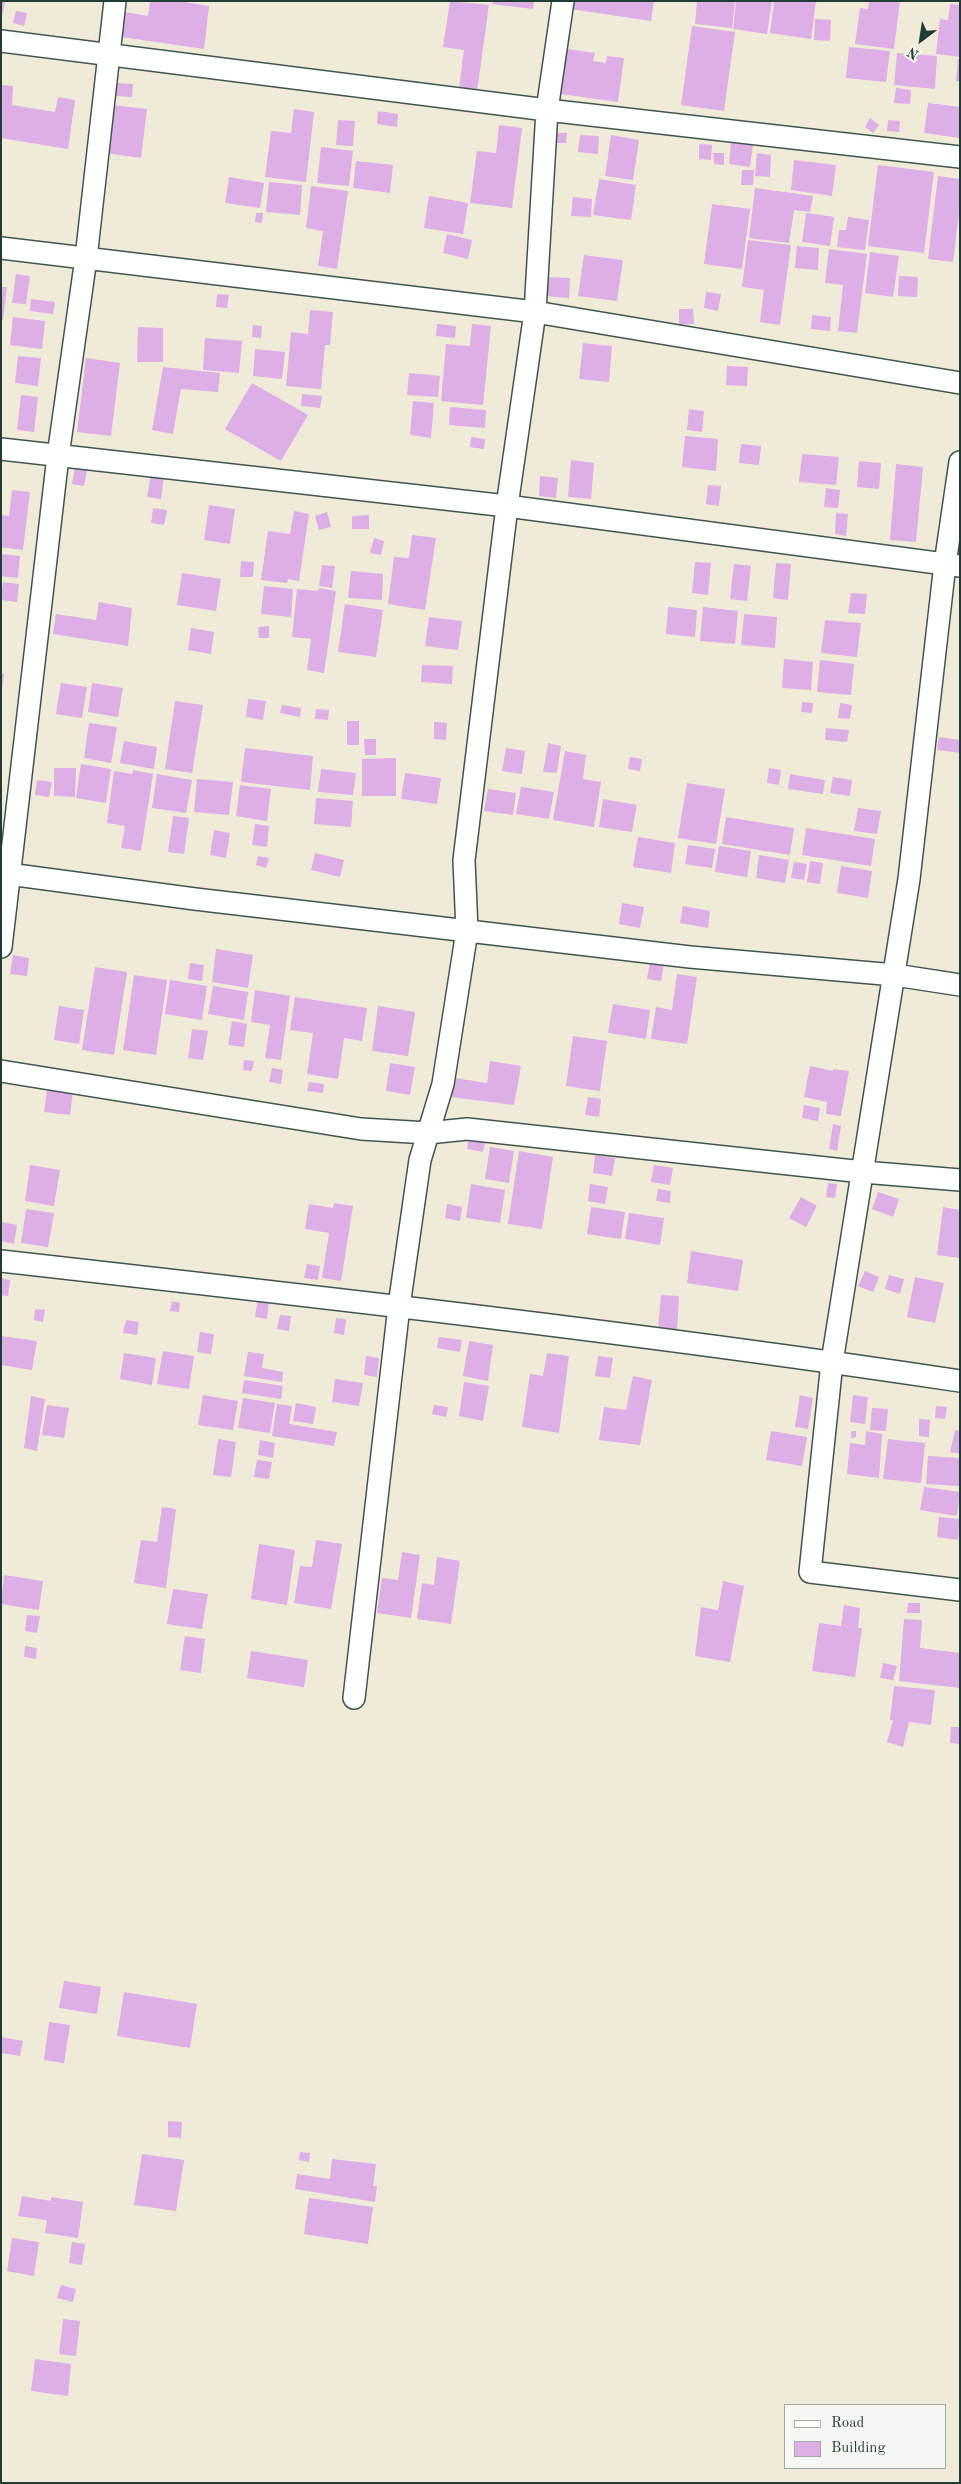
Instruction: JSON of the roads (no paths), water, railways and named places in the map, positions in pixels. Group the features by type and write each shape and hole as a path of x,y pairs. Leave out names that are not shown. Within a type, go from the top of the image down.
{"street":[{"path":"1,947 6,874 58,456 86,258 115,1"},
{"path":"354,1698 399,1306 420,1160 443,1084 467,931 464,860 507,506 535,312 547,110 563,1"},
{"path":"1,42 547,110 960,157"},
{"path":"1,248 535,312 960,382"},
{"path":"1,448 507,506 952,565"},
{"path":"960,462 952,565 909,879 832,1362 810,1572 960,1590"},
{"path":"6,874 195,899 690,957 895,975 960,985"},
{"path":"1,1071 361,1129 428,1133 468,1129 863,1172 960,1180"},
{"path":"1,1262 399,1306 832,1362 960,1381"}]}
